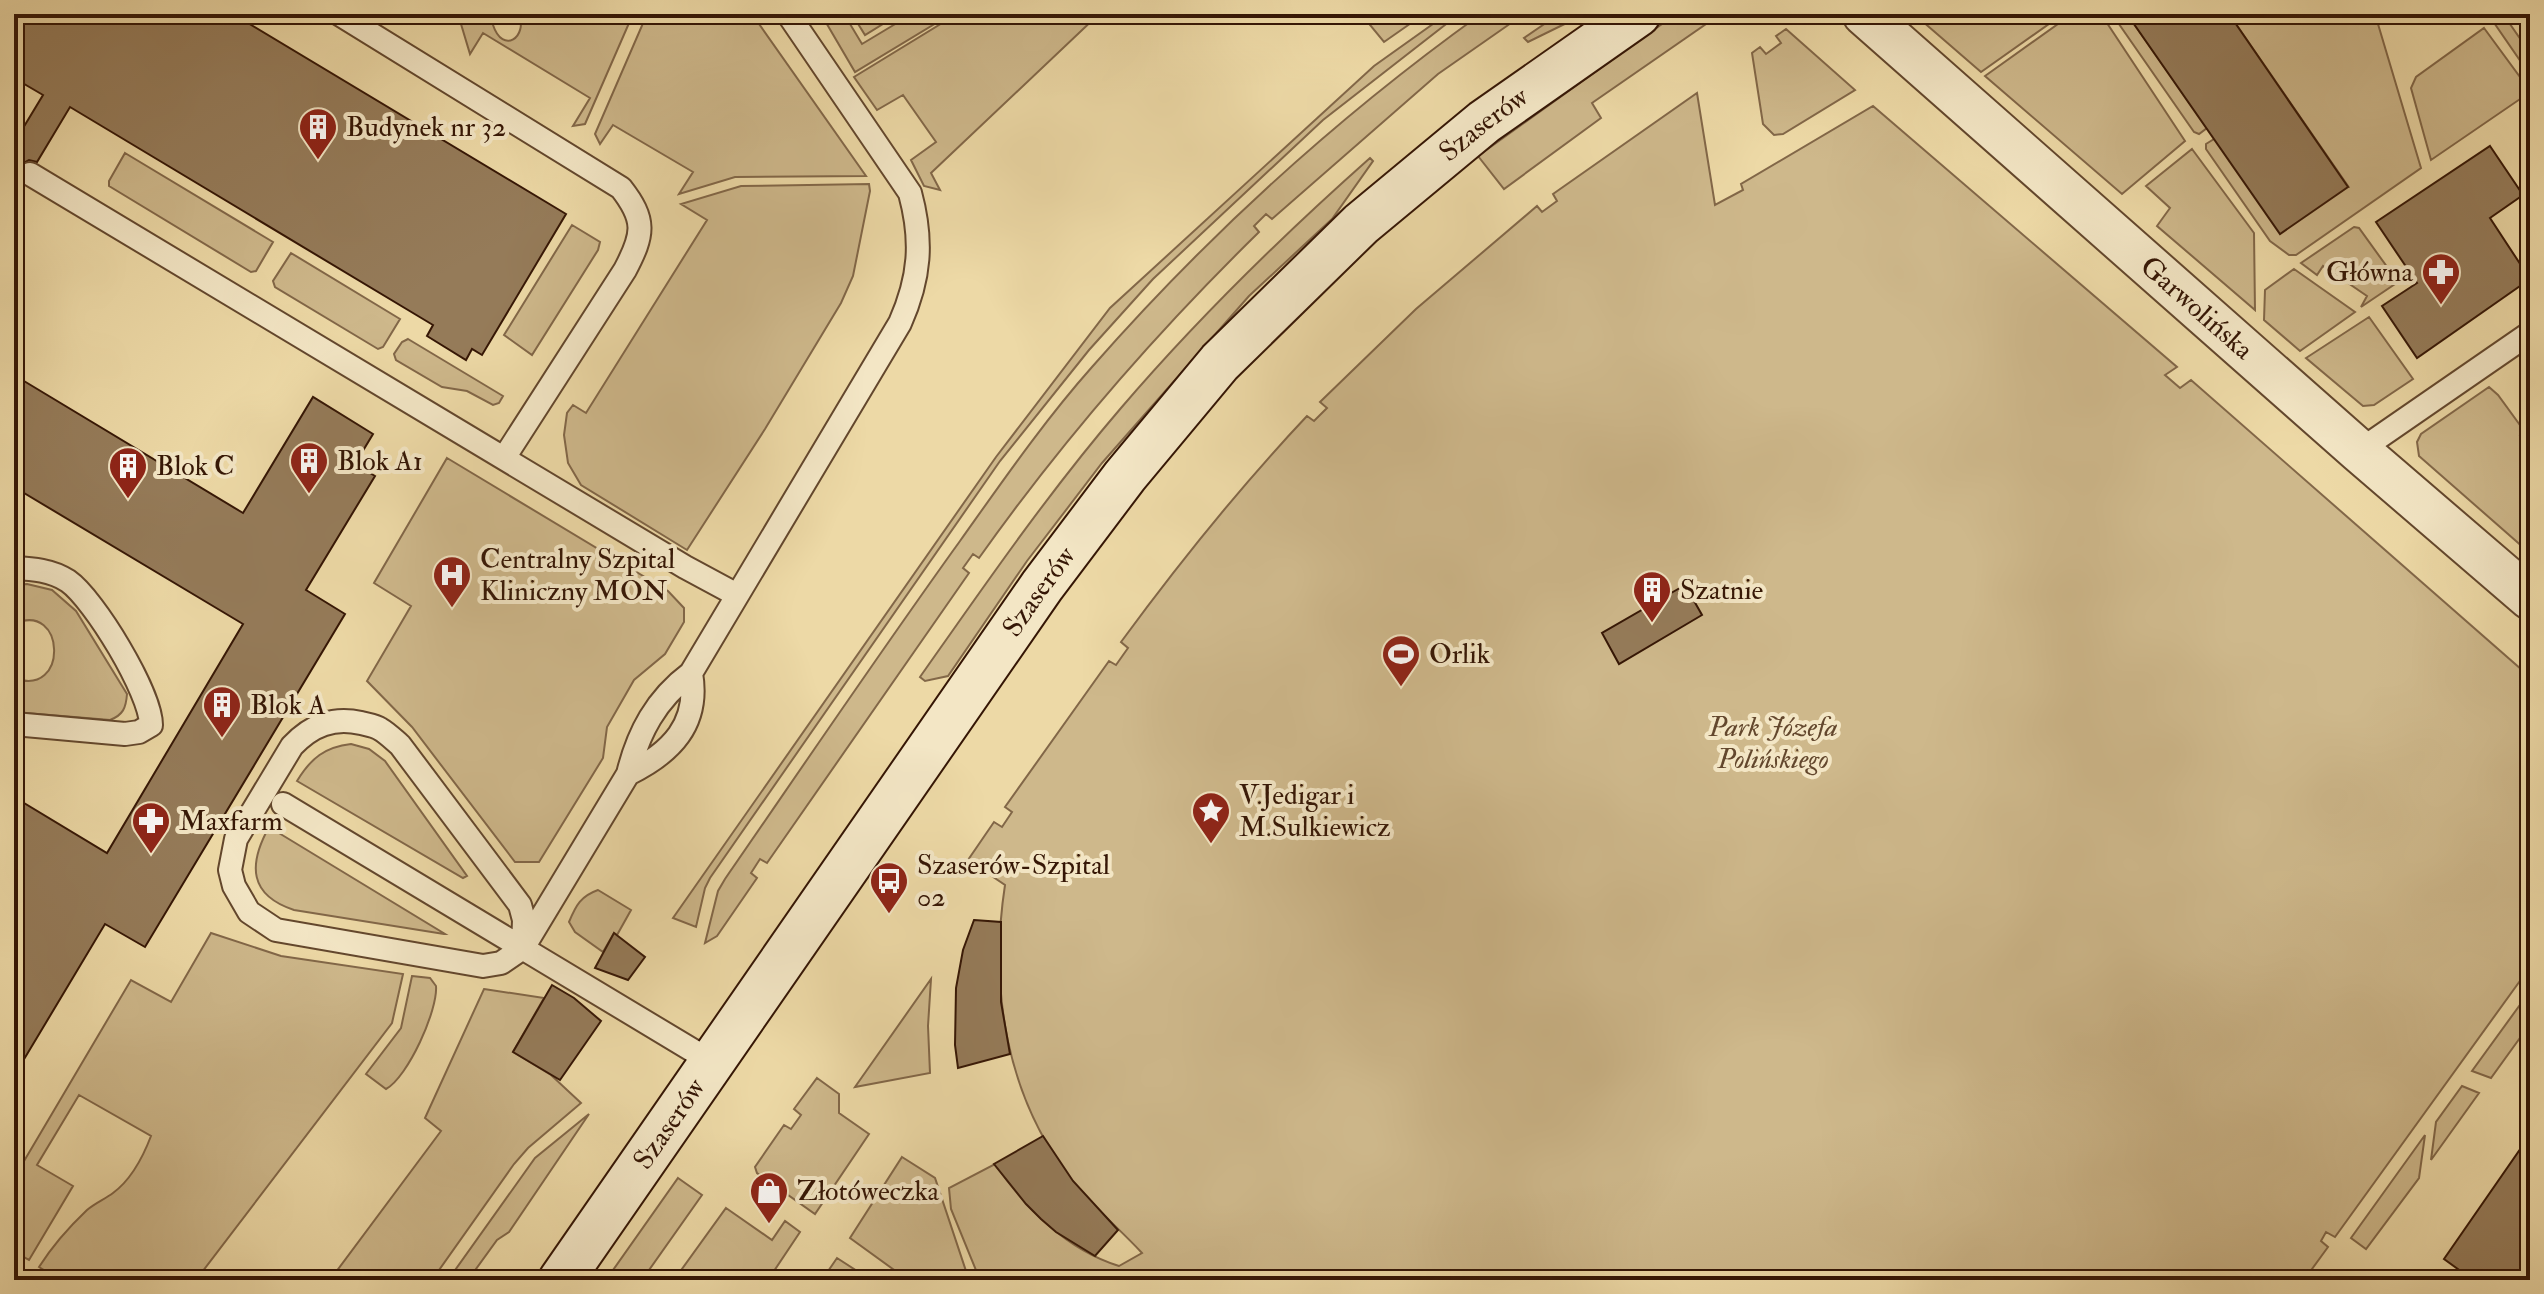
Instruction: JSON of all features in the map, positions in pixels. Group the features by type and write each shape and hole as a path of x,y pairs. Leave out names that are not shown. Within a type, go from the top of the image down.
{"street":[{"name":"Szaserów","path":"561,1280 1042,586 1125,476 1220,362 1361,224 1484,122 1638,14"},
{"name":"Garwolińska","path":"1864,14 2530,598"}],"lane":[{"path":"339,14 621,188 638,213 638,240 632,257 504,458"},
{"path":"523,948 524,920 520,905 400,745 377,727 333,721 320,724 302,735 292,746 236,839 230,870 234,886 249,912 276,930 483,966 501,963 523,948 628,774 644,726 658,704 691,673 900,323 912,295 917,270 918,221 910,193 788,14"},
{"path":"30,174 685,567 737,595"},
{"path":"2359,451 2530,333"},
{"path":"14,568 42,570 68,581 89,601 140,685 151,725 139,732 125,734 14,724"},
{"path":"628,774 651,763 674,743 687,722 693,701 691,673"},
{"path":"283,804 712,1062"}],"green space":[{"path":"458,14 499,14 493,25 497,34 508,41 520,30 519,14 633,14 585,124 573,126 590,98 483,33 470,54"},
{"path":"647,14 752,14 866,176 735,177 679,194 693,172 613,125 600,144 595,134"},
{"path":"821,14 844,14 862,44 912,14 951,14 855,72"},
{"path":"852,14 899,14 865,35"},
{"path":"957,14 1099,14 931,173 940,190 924,186 911,160 936,142 903,95 877,110 854,77"},
{"path":"1361,14 1424,14 1384,42"},
{"path":"1447,14 1459,14 1323,120 1153,279 1089,350 1000,461 710,878 696,927 673,918 996,457 1110,308 1374,66"},
{"path":"1481,14 1524,14 1438,74 1272,219 1266,214 1254,226 1259,232 1147,348 1077,430 979,558 973,554 963,568 969,573 767,863 760,859 751,873 757,878 717,936 705,943 718,891 725,879 930,583 1074,388 1181,271 1276,180 1376,94"},
{"path":"1559,14 1585,14 1528,42 1524,38"},
{"path":"1676,14 1698,14 1706,24 1592,103 1601,118 1504,189 1478,156"},
{"path":"1914,14 2063,14 1981,72"},
{"path":"2072,14 2101,14 2185,141 2122,194 1985,76"},
{"path":"2112,14 2127,14 2207,128 2199,134 2194,132"},
{"path":"2229,14 2375,14 2421,168 2296,255 2289,255 2270,241 2206,149 2206,144 2214,139 2348,186"},
{"path":"2488,14 2503,14 2530,53 2530,75"},
{"path":"2484,28 2528,88 2526,95 2431,160 2411,88 2416,77"},
{"path":"1786,29 1855,90 1783,134 1774,135 1763,124 1752,53 1760,47 1766,54 1781,43 1776,36"},
{"name":"Park Józefa Polińskiego","path":"1697,93 1715,205 1743,190 1741,184 1873,106 2177,367 2165,375 2180,388 2191,380 2530,677 2530,967 2335,1237 2326,1232 2321,1241 2328,1247 2304,1280 980,1280 951,1209 949,1188 995,1164 1049,1226 1082,1250 1119,1266 1142,1253 1073,1182 1050,1149 1032,1114 1008,1041 1002,1002 999,963 1005,885 968,860 994,822 1002,827 1012,812 1005,807 1109,661 1116,665 1128,648 1121,642 1165,583 1282,443 1307,416 1314,421 1327,408 1320,402 1416,309 1537,206 1542,212 1557,201 1553,194"},
{"path":"2192,149 2254,233 2255,310 2157,226 2170,208 2146,186"},
{"path":"125,153 273,242 256,271 251,272 109,186"},
{"path":"1370,158 1373,161 1332,219 1249,296 1102,463 1027,561 948,676 925,681 920,677 1042,506 1121,408 1241,279"},
{"path":"869,184 853,276 841,303 687,550 581,485 568,463 564,435 567,413 573,405 586,413 707,220 681,204 741,186"},
{"path":"572,225 600,242 598,250 532,355 504,335"},
{"path":"2354,227 2359,228 2398,282 2361,307 2367,296 2323,266 2317,275 2301,263"},
{"path":"291,253 400,319 383,347 378,349 275,287 273,281"},
{"path":"2294,269 2355,312 2300,351 2264,320 2265,290"},
{"path":"2369,317 2413,379 2374,405 2363,406 2306,358"},
{"path":"408,339 503,396 499,403 493,405 467,391 442,387 396,360 394,354"},
{"path":"2489,387 2525,432 2520,436 2530,451 2530,549 2524,548 2419,456 2417,442 2421,434"},
{"path":"447,458 668,591 684,608 684,622 665,654 634,680 607,727 603,758 539,862 515,862 412,727 367,681 411,606 374,583"},
{"path":"27,584 52,590 76,611 127,694 125,707 118,716 110,720 14,712 14,678 32,681 45,675 52,664 54,650 51,636 44,625 31,620 14,624 14,585"},
{"path":"351,744 369,749 385,761 467,876 463,878 297,781 320,755"},
{"path":"269,827 445,934 294,910 279,904 268,896 257,877 258,854"},
{"path":"598,890 631,910 603,952 575,932 569,922 580,902"},
{"path":"211,933 281,956 403,974 392,1023 196,1280 60,1280 39,1267 80,1217 126,1181 151,1136 79,1095 37,1165 73,1186 29,1260 14,1252 14,1178 131,980 171,1002"},
{"path":"412,976 430,978 436,986 432,1011 412,1057 395,1082 386,1089 366,1074 401,1028"},
{"path":"931,979 928,1026 930,1073 855,1087"},
{"path":"484,989 544,998 513,1052 551,1075 581,1103 528,1148 514,1164 432,1280 330,1280 441,1131 425,1118"},
{"path":"2530,991 2530,1024 2491,1078 2472,1071"},
{"path":"817,1078 839,1094 839,1113 869,1134 815,1214 757,1173 755,1167 784,1125 791,1129 801,1115 794,1109"},
{"path":"2462,1086 2479,1093 2431,1160 2436,1122"},
{"path":"589,1114 509,1232 497,1240 468,1280 448,1280 535,1158"},
{"path":"2425,1135 2419,1178 2366,1249 2351,1238"},
{"path":"902,1157 935,1178 969,1280 908,1280 850,1238"},
{"path":"678,1178 702,1195 642,1280 606,1280"},
{"path":"726,1208 772,1240 785,1221 800,1232 768,1280 674,1280"},
{"path":"837,1258 871,1280 822,1280"}],"building":[{"name":"Budynek nr 32","path":"14,14 233,14 566,214 482,355 472,349 466,360 427,336 433,325 70,107 37,162 29,160 18,166 16,175 23,186 14,200 14,143 43,95 14,78"},
{"path":"2127,14 2229,14 2348,187 2280,234"},
{"path":"2490,146 2523,195 2490,218 2530,279 2417,358 2382,306 2417,283 2376,222"},
{"path":"14,375 243,513 313,397 373,434 355,464 375,476 306,590 345,614 145,947 105,924 14,1076 14,797 107,853 243,624 14,487"},
{"name":"Szatnie","path":"1685,585 1702,615 1619,664 1602,633"},
{"path":"974,920 1001,922 1001,1002 1010,1054 958,1068 955,1045 956,988 963,950"},
{"path":"614,933 645,957 628,980 595,968"},
{"path":"552,985 574,998 601,1021 560,1080 513,1052"},
{"path":"2530,1135 2530,1280 2473,1280 2444,1259"},
{"path":"1043,1136 1073,1181 1118,1230 1095,1256 1041,1219 994,1164"}],"place":[{"name":"Budynek nr 32","path":"318,161"},
{"name":"Główna","path":"2441,306"},
{"name":"Blok A1","path":"309,495"},
{"name":"Blok C","path":"128,500"},
{"name":"Centralny Szpital Kliniczny MON","path":"452,609"},
{"name":"Szatnie","path":"1652,624"},
{"name":"Orlik","path":"1401,688"},
{"name":"Blok A","path":"222,739"},
{"name":"V.Jedigar i M.Sulkiewicz","path":"1211,845"},
{"name":"Maxfarm","path":"151,855"},
{"name":"Szaserów-Szpital 02","path":"889,915"},
{"name":"Złotóweczka","path":"769,1225"}]}
